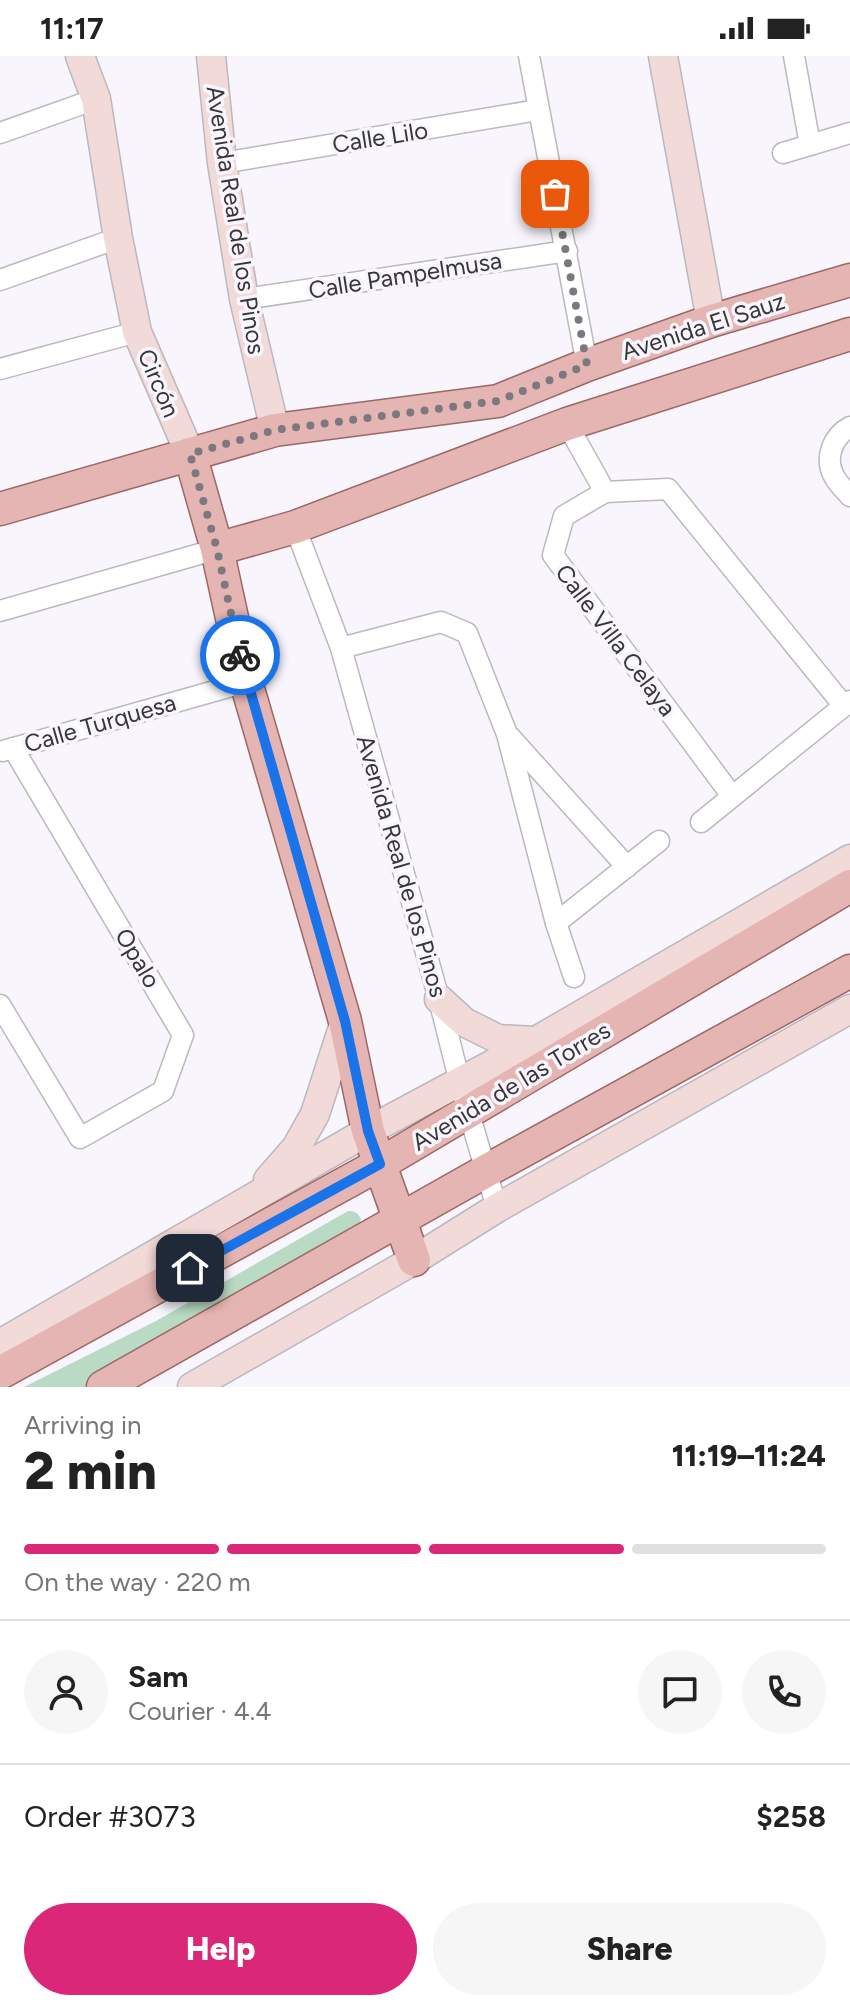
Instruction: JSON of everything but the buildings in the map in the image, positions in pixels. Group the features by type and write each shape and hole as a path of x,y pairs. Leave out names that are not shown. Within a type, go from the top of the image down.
{"main road":[{"name":"Avenida El Sauz","path":"0,509 275,430 498,401 587,365 711,321 850,280"},
{"path":"217,549 295,527 567,424 850,334"},
{"name":"Circón","path":"190,454 217,549 246,682 345,1021 368,1131 414,1260"},
{"name":"Avenida de las Torres","path":"0,1373 380,1164 464,1097 850,886"},
{"path":"103,1387 850,971"}],"street":[{"name":"Circón","path":"80,56 96,99 118,238 137,332 190,454"},
{"name":"Avenida Real de los Pinos","path":"211,56 222,163 244,299 275,430"},
{"path":"529,56 587,365"},
{"path":"663,56 711,321"},
{"path":"794,56 810,145"},
{"path":"0,133 96,99"},
{"name":"Calle Lilo","path":"222,163 538,110"},
{"path":"783,153 850,133"},
{"path":"0,280 118,238"},
{"name":"Calle Pampelmusa","path":"244,299 567,251"},
{"path":"0,369 137,332"},
{"path":"567,424 605,492"},
{"path":"850,427 842,431 830,450 832,475 850,496"},
{"name":"Calle Villa Celaya","path":"732,796 553,555 564,516 605,492 668,489 847,703"},
{"name":"Avenida Real de los Pinos","path":"295,527 341,648 497,1208"},
{"path":"0,611 217,549"},
{"path":"341,648 441,622 467,633 507,734 556,923 574,977"},
{"name":"Calle Turquesa","path":"6,750 246,682"},
{"path":"701,822 847,703"},
{"path":"507,734 627,867"},
{"name":"Opalo","path":"0,1005 80,1138 163,1091 183,1035 6,750"},
{"path":"556,923 659,841"},
{"name":"Avenida de las Torres","path":"0,1344 368,1131 464,1097 536,1041 850,859"},
{"path":"439,999 464,1022 498,1039 536,1041"},
{"path":"192,1387 414,1260 497,1208 850,1009"},
{"path":"252,1198 296,1148 315,1114 345,1021"}],"green space":[{"path":"348,1211 360,1217 358,1227 85,1387 24,1387 156,1321"}],"way so far":[{"path":"240,655 217,549 190,454 275,430 498,401 587,365 555,194"}],"route":[{"path":"190,1268 380,1164 368,1131 345,1021 240,655"}]}
